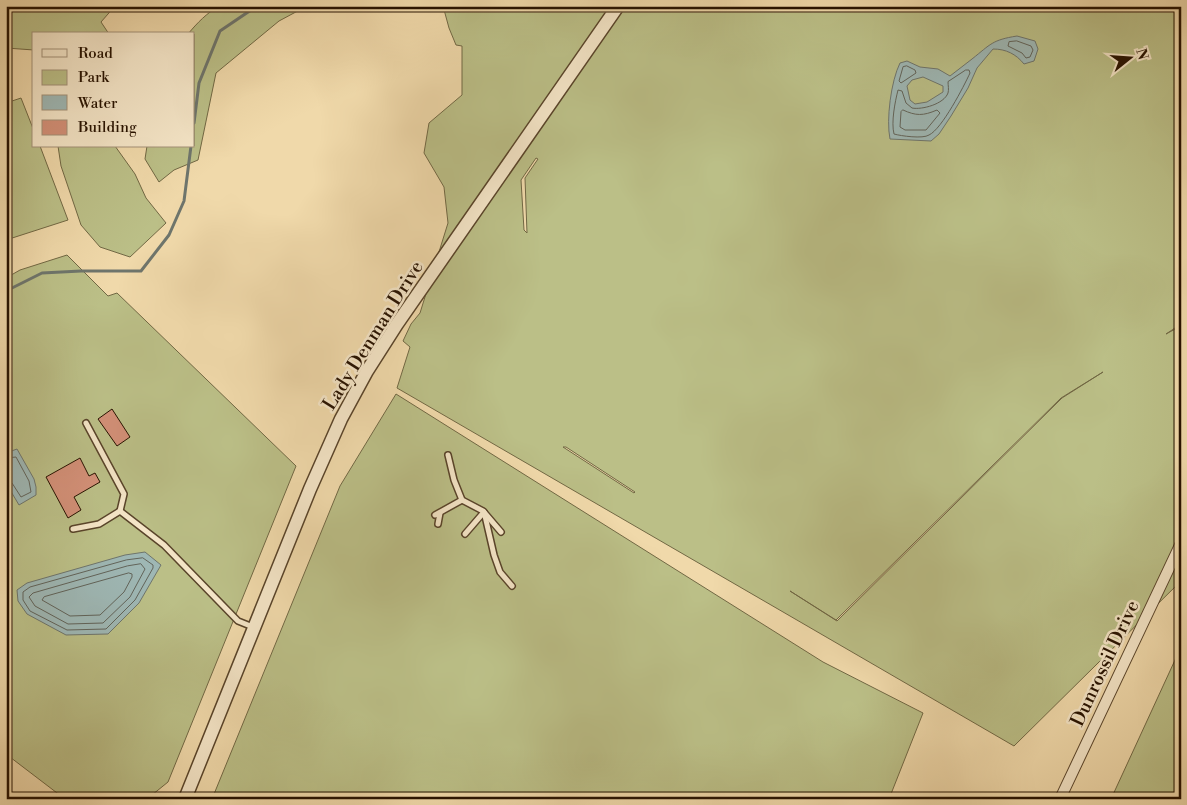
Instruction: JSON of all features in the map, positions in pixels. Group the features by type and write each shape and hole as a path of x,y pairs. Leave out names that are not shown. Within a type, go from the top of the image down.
{"street":[{"name":"Lady Denman Drive","path":"185,799 310,489 341,419 367,371 397,324 618,6"},
{"name":"Dunrossil Drive","path":"1060,799 1181,543"}],"lane":[{"path":"73,529 99,524 120,511 124,494 86,423"},
{"path":"448,455 454,480 462,500 472,504 484,513 501,532"},
{"path":"438,524 437,514 462,500"},
{"path":"120,511 164,544 238,621 254,628"},
{"path":"465,534 484,513"},
{"path":"484,513 500,572 512,586"}],"green space":[{"path":"6,6 115,6 101,22 108,32 32,32 32,50 6,48"},
{"path":"219,6 307,6 279,21 216,73 198,160 174,170 159,182 145,159 147,148 195,148 195,32 190,32"},
{"path":"443,6 1181,6 1181,324 1166,334 1181,326 1181,581 1014,746 397,388 410,347 403,341 411,324 420,313 448,223 444,187 424,153 429,123 462,95 462,46 456,45","holes":["536,158 538,159 525,178 527,233 524,230 521,180","1103,372 1062,398 837,621 790,591 836,620 1061,398","563,447 566,447 634,493"]},
{"path":"21,98 32,126 32,148 41,148 68,220 6,240 6,103"},
{"path":"58,148 116,148 135,174 146,198 166,223 130,257 100,247 81,225 61,166"},
{"path":"67,255 108,296 117,293 296,466 168,782 147,799 68,799 61,796 6,754 6,278 20,270"},
{"path":"396,394 823,662 923,713 889,799 212,799 340,486"},
{"path":"1181,647 1181,799 1111,799"}],"water":[{"path":"1017,36 1035,41 1038,49 1034,61 1024,64 1018,57 1010,53 993,49 977,68 968,88 939,134 931,141 890,139 890,101 900,63 907,61 920,67 938,69 950,76 992,43","holes":["923,77 943,86 943,92 927,102 915,104 910,100 907,86 912,80"]},
{"path":"17,449 34,479 36,487 36,495 19,505 6,483 6,453"},
{"path":"145,552 161,565 139,603 108,634 66,635 27,614 18,601 17,590 27,583 125,555"}],"building":[{"path":"112,409 130,437 117,446 98,419"},
{"path":"80,458 89,476 95,473 100,482 74,497 81,510 68,518 46,477"}],"waterway":[{"path":"195,115 199,83 220,31 257,6"},
{"path":"6,291 42,273 141,271 169,235 184,201 191,148"}]}
